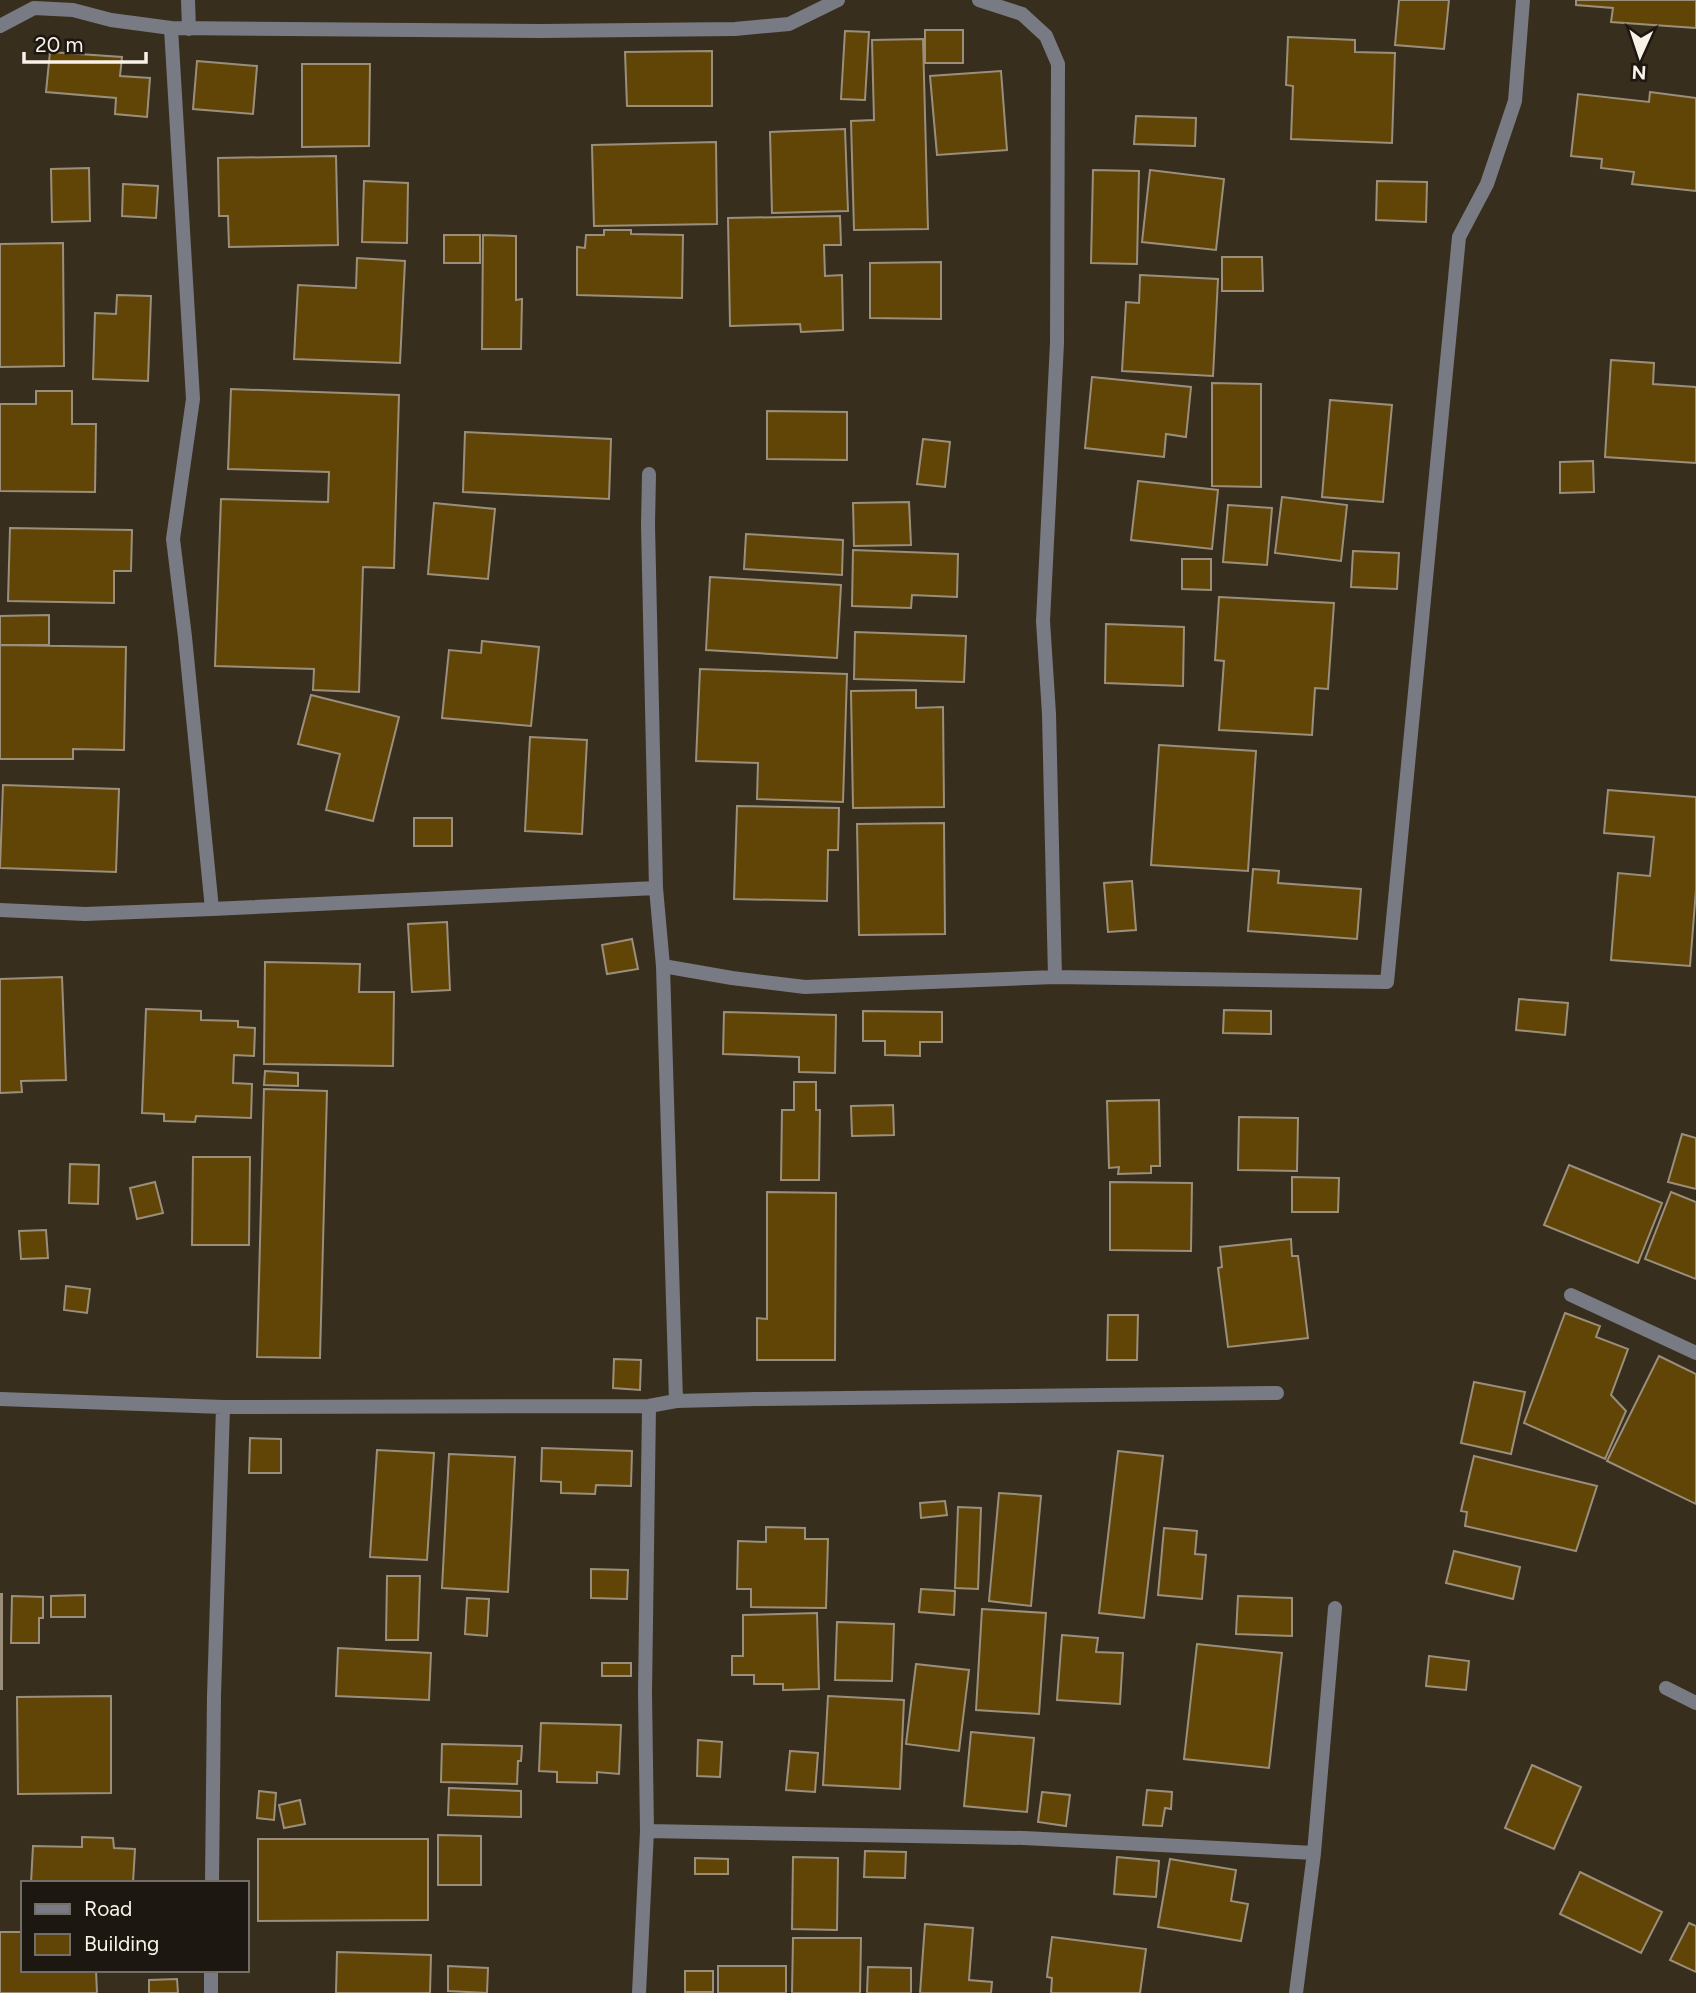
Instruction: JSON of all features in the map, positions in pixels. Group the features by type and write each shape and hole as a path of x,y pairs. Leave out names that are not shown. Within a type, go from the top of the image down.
{"street":[{"path":"188,0 189,29"},
{"path":"0,26 34,8 73,10 111,20 189,29 736,29 789,24 838,0"},
{"path":"979,0 1022,15 1046,36 1058,64 1057,343 1043,621 1049,714 1055,977"},
{"path":"663,966 805,987 1055,977 1387,982 1459,237 1487,184 1516,102 1523,0"},
{"path":"171,28 193,399 173,539 212,909"},
{"path":"649,474 656,888 663,966 676,1401"},
{"path":"0,910 85,914 656,888"},
{"path":"1571,1295 1696,1353"},
{"path":"0,1399 223,1407 649,1406 676,1401 1277,1393"},
{"path":"639,1993 647,1831 645,1693 649,1406"},
{"path":"212,1881 214,1696 223,1407"},
{"path":"1296,1993 1314,1853 1335,1608"},
{"path":"1666,1689 1696,1703"},
{"path":"647,1831 1024,1838 1314,1853"},
{"path":"211,1972 211,1993"}],"building":[{"path":"1399,0 1449,0 1444,49 1395,45"},
{"path":"1576,0 1696,0 1696,28 1611,22 1613,8 1576,5"},
{"path":"925,30 963,30 963,63 925,63"},
{"path":"845,31 869,32 865,100 841,99"},
{"path":"1288,37 1355,40 1355,52 1395,53 1392,143 1291,139 1293,86 1286,85"},
{"path":"923,39 928,229 854,230 851,121 874,120 872,40"},
{"path":"712,51 712,106 627,106 625,52"},
{"path":"50,52 122,57 120,76 150,78 147,117 115,114 116,98 46,92"},
{"path":"197,61 257,66 253,114 193,109"},
{"path":"302,64 370,64 369,146 302,147"},
{"path":"1001,71 1007,150 937,155 930,76"},
{"path":"1650,92 1696,98 1696,191 1632,184 1634,172 1601,168 1602,159 1571,156 1578,94 1649,102"},
{"path":"1136,116 1196,118 1195,146 1134,144"},
{"path":"845,129 848,211 772,213 770,132"},
{"path":"716,142 717,224 594,226 592,145"},
{"path":"336,156 338,245 229,247 228,216 219,216 218,158"},
{"path":"89,168 90,221 52,222 51,169"},
{"path":"1093,170 1139,171 1137,264 1091,263"},
{"path":"1150,170 1224,179 1216,250 1142,242"},
{"path":"364,181 408,183 407,243 362,242"},
{"path":"1377,181 1427,182 1426,222 1376,220"},
{"path":"123,184 158,186 156,218 122,216"},
{"path":"840,216 841,245 824,245 825,276 842,275 843,330 801,332 800,324 730,326 728,218"},
{"path":"604,230 631,230 631,234 683,235 682,298 577,295 577,247 585,248 586,235 604,235"},
{"path":"444,235 480,235 480,263 444,263"},
{"path":"483,235 516,236 516,300 522,299 521,349 482,349"},
{"path":"63,243 64,366 0,367 0,244"},
{"path":"1222,257 1262,257 1263,291 1222,291"},
{"path":"357,258 405,261 400,363 294,359 298,285 356,288"},
{"path":"941,262 941,319 870,318 870,263"},
{"path":"1140,275 1218,279 1213,376 1122,371 1126,302 1139,303"},
{"path":"117,295 151,296 148,381 93,379 95,313 116,314"},
{"path":"1611,360 1654,363 1653,384 1696,387 1696,463 1605,457"},
{"path":"1092,377 1191,387 1186,437 1166,434 1164,457 1085,448"},
{"path":"1212,383 1261,384 1261,487 1212,486"},
{"path":"231,389 399,395 394,568 363,567 359,692 313,690 314,669 215,666 221,499 328,502 329,472 228,469"},
{"path":"36,391 72,391 72,424 96,424 95,492 0,491 0,404 36,404"},
{"path":"1330,400 1392,405 1383,502 1322,497"},
{"path":"767,411 847,412 847,460 767,459"},
{"path":"465,432 611,439 609,499 463,492"},
{"path":"923,439 950,442 945,487 917,484"},
{"path":"1593,461 1594,492 1560,493 1560,462"},
{"path":"1138,481 1218,490 1212,549 1131,540"},
{"path":"1282,497 1347,505 1341,561 1275,553"},
{"path":"909,502 911,545 854,546 853,503"},
{"path":"434,503 495,509 488,579 428,574"},
{"path":"1228,505 1272,508 1267,565 1223,562"},
{"path":"10,528 132,530 131,571 114,571 114,603 8,601"},
{"path":"746,534 843,540 842,575 744,569"},
{"path":"853,550 958,554 957,597 912,595 911,608 852,606"},
{"path":"1353,551 1399,553 1397,589 1351,587"},
{"path":"1182,559 1211,559 1211,590 1182,589"},
{"path":"710,577 841,585 837,658 706,650"},
{"path":"1219,597 1334,603 1328,689 1315,688 1312,735 1219,730 1224,661 1215,660"},
{"path":"49,615 49,645 0,645 0,616"},
{"path":"1106,624 1184,627 1183,686 1105,683"},
{"path":"855,632 966,636 964,682 854,679"},
{"path":"482,641 539,647 531,726 442,718 449,650 481,653"},
{"path":"0,645 126,647 124,750 73,749 73,759 0,759"},
{"path":"700,669 847,674 843,802 757,799 758,763 696,761"},
{"path":"916,690 916,708 943,707 944,807 853,808 851,691"},
{"path":"311,695 399,717 373,821 326,810 340,754 298,744"},
{"path":"530,737 587,740 582,834 525,831"},
{"path":"1159,745 1256,751 1248,871 1151,865"},
{"path":"3,785 119,789 116,872 0,868"},
{"path":"1608,790 1696,797 1696,890 1690,966 1611,960 1618,873 1650,876 1654,837 1604,833"},
{"path":"737,806 839,808 838,850 828,850 827,901 734,899"},
{"path":"414,818 452,818 452,846 414,846"},
{"path":"944,823 945,934 859,935 857,824"},
{"path":"1253,869 1279,871 1278,883 1361,889 1357,939 1248,931"},
{"path":"1132,881 1136,930 1108,932 1104,883"},
{"path":"447,922 450,990 412,992 408,924"},
{"path":"632,939 638,969 607,974 602,945"},
{"path":"265,962 360,964 359,992 394,992 393,1066 264,1064"},
{"path":"62,977 66,1080 21,1081 22,1092 0,1093 0,979"},
{"path":"1519,999 1568,1003 1565,1035 1516,1030"},
{"path":"146,1009 201,1011 201,1020 238,1021 238,1027 255,1028 254,1056 234,1055 233,1083 252,1084 251,1118 196,1116 195,1122 164,1121 164,1114 142,1113"},
{"path":"1224,1010 1271,1011 1271,1034 1223,1033"},
{"path":"863,1011 942,1012 942,1042 920,1042 920,1056 885,1055 885,1041 863,1041"},
{"path":"724,1012 836,1015 835,1073 799,1072 799,1057 723,1054"},
{"path":"265,1071 298,1073 298,1086 264,1085"},
{"path":"794,1082 816,1082 816,1110 820,1110 819,1180 781,1180 782,1110 794,1110"},
{"path":"264,1089 327,1091 320,1358 257,1357"},
{"path":"1159,1100 1160,1166 1151,1166 1151,1173 1118,1174 1119,1167 1109,1168 1107,1101"},
{"path":"893,1105 894,1135 852,1136 851,1106"},
{"path":"1239,1117 1298,1118 1297,1171 1238,1170"},
{"path":"1682,1134 1696,1138 1696,1189 1668,1182"},
{"path":"193,1157 250,1157 249,1245 192,1245"},
{"path":"70,1164 99,1165 98,1204 69,1203"},
{"path":"1569,1165 1662,1203 1638,1263 1544,1225"},
{"path":"1292,1177 1339,1178 1338,1212 1292,1212"},
{"path":"155,1182 163,1213 137,1219 130,1188"},
{"path":"1110,1182 1192,1183 1191,1251 1110,1250"},
{"path":"767,1192 836,1193 835,1360 757,1360 757,1318 767,1319"},
{"path":"1671,1192 1696,1202 1696,1279 1645,1259"},
{"path":"46,1230 48,1258 21,1259 19,1231"},
{"path":"1291,1239 1292,1256 1298,1256 1308,1338 1228,1347 1218,1268 1222,1267 1220,1247"},
{"path":"66,1286 90,1289 87,1313 64,1310"},
{"path":"1565,1313 1600,1326 1596,1337 1628,1349 1611,1395 1626,1411 1605,1459 1524,1423"},
{"path":"1108,1315 1138,1315 1137,1360 1107,1360"},
{"path":"1659,1356 1696,1374 1696,1504 1607,1461"},
{"path":"614,1359 641,1360 640,1390 613,1388"},
{"path":"1474,1382 1525,1392 1511,1454 1461,1443"},
{"path":"250,1438 281,1439 281,1473 249,1473"},
{"path":"542,1448 632,1451 631,1486 596,1485 595,1494 561,1493 561,1482 541,1481"},
{"path":"377,1450 434,1453 427,1560 370,1557"},
{"path":"1118,1451 1163,1456 1144,1618 1099,1613"},
{"path":"449,1454 515,1457 508,1592 442,1588"},
{"path":"1474,1456 1597,1486 1576,1551 1465,1526 1467,1512 1461,1511"},
{"path":"999,1493 1041,1496 1031,1606 989,1601"},
{"path":"945,1501 947,1515 921,1518 920,1503"},
{"path":"958,1507 981,1508 978,1589 955,1588"},
{"path":"766,1527 805,1528 805,1539 828,1539 826,1608 751,1607 751,1589 737,1589 738,1541 766,1542"},
{"path":"1164,1528 1197,1531 1195,1554 1206,1555 1202,1599 1158,1595"},
{"path":"1454,1551 1520,1567 1513,1599 1446,1583"},
{"path":"591,1569 628,1570 627,1599 591,1598"},
{"path":"387,1576 420,1576 418,1640 386,1640"},
{"path":"921,1589 955,1591 954,1615 919,1612"},
{"path":"2,1594 2,1689 0,1689"},
{"path":"85,1595 85,1617 51,1617 51,1596"},
{"path":"12,1596 43,1597 43,1618 39,1618 39,1643 11,1643"},
{"path":"1238,1596 1292,1598 1292,1636 1236,1634"},
{"path":"467,1598 489,1599 487,1636 465,1634"},
{"path":"982,1609 1046,1613 1039,1714 976,1710"},
{"path":"817,1613 819,1689 783,1690 783,1684 754,1684 754,1675 732,1675 732,1656 743,1656 743,1615"},
{"path":"837,1622 894,1624 892,1681 835,1680"},
{"path":"1062,1635 1098,1638 1096,1652 1123,1653 1120,1704 1057,1700"},
{"path":"1197,1644 1282,1653 1269,1768 1184,1759"},
{"path":"338,1648 431,1653 429,1700 336,1696"},
{"path":"1429,1656 1469,1661 1466,1690 1426,1686"},
{"path":"602,1663 631,1663 631,1676 602,1676"},
{"path":"916,1664 969,1670 959,1751 906,1744"},
{"path":"111,1696 111,1793 18,1794 17,1697"},
{"path":"828,1696 904,1700 900,1789 823,1785"},
{"path":"541,1723 621,1725 619,1774 597,1772 597,1783 557,1782 557,1772 539,1771"},
{"path":"971,1732 1034,1738 1027,1812 964,1806"},
{"path":"698,1740 722,1742 720,1777 697,1776"},
{"path":"442,1744 522,1746 517,1784 441,1782"},
{"path":"790,1751 818,1753 815,1792 786,1790"},
{"path":"1532,1765 1581,1787 1554,1849 1505,1828"},
{"path":"449,1788 521,1791 521,1817 448,1815"},
{"path":"1147,1790 1172,1792 1171,1809 1165,1808 1162,1826 1143,1825"},
{"path":"259,1791 276,1793 274,1820 257,1818"},
{"path":"1042,1792 1070,1795 1066,1826 1038,1822"},
{"path":"300,1800 305,1824 284,1828 279,1805"},
{"path":"438,1835 481,1836 481,1885 438,1885"},
{"path":"82,1837 113,1838 114,1848 135,1849 133,1881 31,1881 33,1846 82,1847"},
{"path":"258,1839 428,1839 428,1920 258,1921"},
{"path":"865,1851 906,1852 905,1878 864,1877"},
{"path":"793,1857 838,1858 837,1930 792,1929"},
{"path":"1117,1857 1159,1861 1156,1897 1114,1894"},
{"path":"695,1858 728,1859 728,1874 695,1874"},
{"path":"1170,1859 1236,1870 1231,1901 1248,1904 1241,1941 1158,1927"},
{"path":"1580,1872 1662,1912 1641,1953 1560,1914"},
{"path":"1689,1923 1696,1926 1696,1972 1670,1960"},
{"path":"925,1924 973,1928 969,1980 992,1982 991,1993 920,1993"},
{"path":"0,1932 21,1932 21,1972 96,1972 97,1993 0,1993"},
{"path":"1052,1937 1146,1949 1140,1993 1051,1993 1052,1978 1047,1977"},
{"path":"793,1938 861,1938 860,1993 792,1993"},
{"path":"337,1952 431,1955 430,1993 336,1993"},
{"path":"448,1966 488,1968 487,1993 448,1991"},
{"path":"718,1966 786,1966 786,1993 718,1993"},
{"path":"868,1967 911,1968 911,1993 867,1993"},
{"path":"685,1971 713,1971 713,1992 685,1992"},
{"path":"177,1979 178,1993 149,1993 149,1980"}]}
